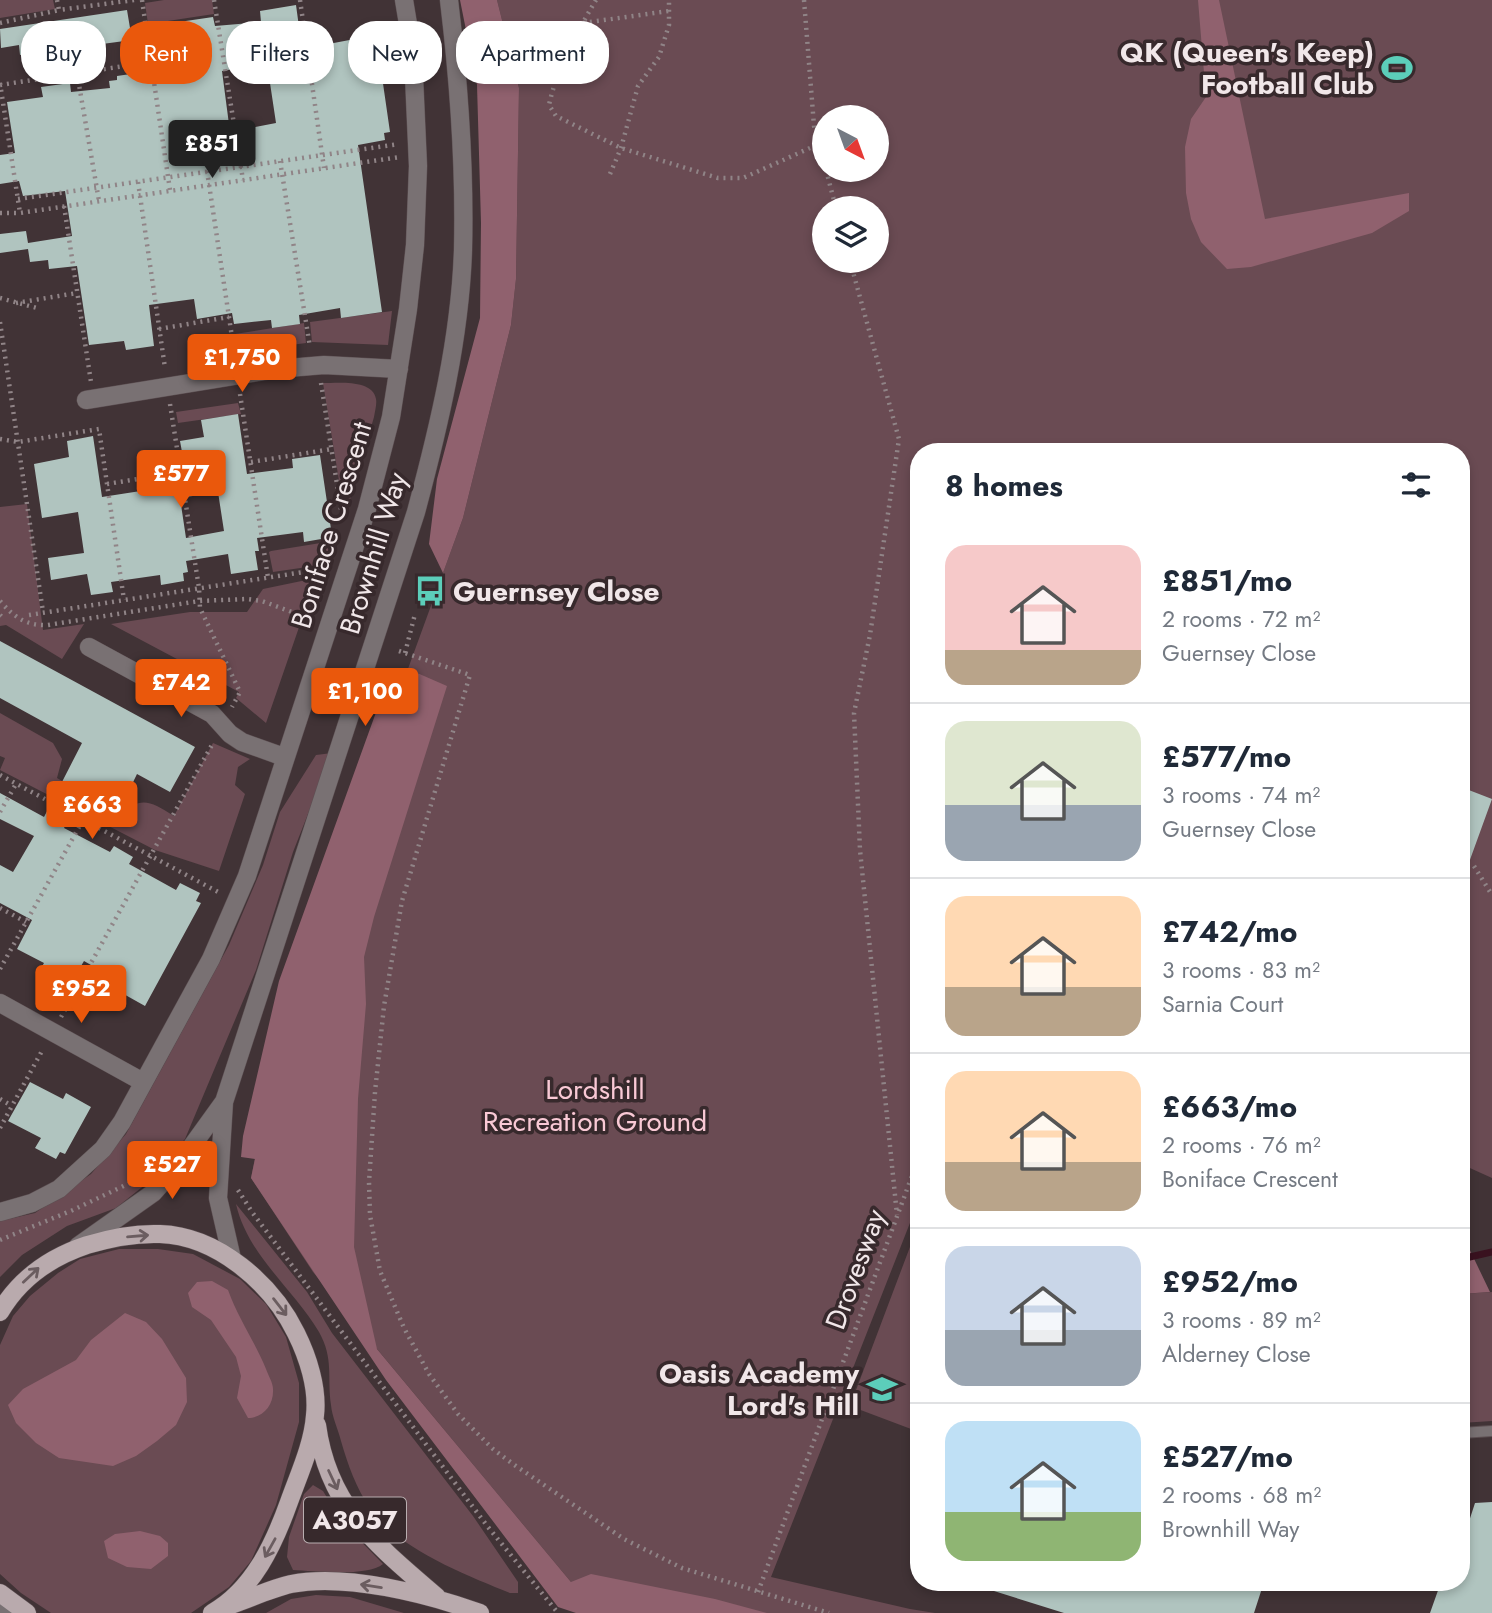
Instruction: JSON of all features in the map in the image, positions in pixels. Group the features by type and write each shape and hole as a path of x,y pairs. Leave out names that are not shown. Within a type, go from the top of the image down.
{"main road":[{"path":"0,1311 44,1263 72,1250 110,1238 161,1234 192,1241 232,1259 253,1275 286,1313 306,1354 316,1414 304,1459 271,1550 247,1582 215,1611"},
{"name":"A3057","path":"316,1414 321,1450 351,1515 374,1542 438,1598"},
{"name":"A3057","path":"215,1611 290,1585 321,1580 438,1598 480,1613"},
{"path":"0,1593 27,1613"}],"street":[{"name":"Boniface Crescent","path":"0,1212 32,1203 59,1189 84,1168 109,1140 211,959 236,902 348,566 379,470 399,369 415,245 417,147 413,54 404,0"},
{"name":"Brownhill Way","path":"232,1259 218,1198 223,1102 415,512 437,434 449,374 463,239 462,129 449,0"},
{"path":"90,399 315,365 399,369"},
{"path":"89,647 212,714 230,734 242,742 284,757"},
{"path":"0,1003 143,1082"},
{"name":"Brownhill Way","path":"72,1250 153,1193 179,1164 223,1102"},
{"path":"0,1602 3,1613"}],"lane":[{"path":"1470,1432 1492,1431"}],"path":[{"path":"57,0 58,10"},
{"path":"0,23 58,10 134,0"},
{"path":"142,0 145,21"},
{"path":"215,0 243,180"},
{"path":"300,0 324,167"},
{"path":"583,21 596,0"},
{"path":"610,174 621,148 638,86 659,57 669,25 669,0"},
{"path":"804,0 812,105"},
{"path":"596,21 669,11"},
{"path":"20,213 0,84 21,81"},
{"path":"79,84 99,201"},
{"path":"154,84 170,190"},
{"path":"554,84 549,105 556,117 621,148 718,178 743,178 812,147"},
{"path":"18,199 323,155 417,147"},
{"path":"0,213 20,213 282,174 417,147"},
{"path":"280,161 344,524"},
{"path":"207,171 268,578"},
{"path":"138,182 199,588"},
{"path":"64,206 90,399 99,429 124,600"},
{"path":"853,273 899,439 870,635 854,713 860,849 897,1215"},
{"path":"16,303 77,292"},
{"path":"0,298 37,308"},
{"path":"159,328 229,317"},
{"path":"0,322 3,368 18,442 43,612"},
{"path":"0,439 18,442 99,429"},
{"path":"251,462 331,449"},
{"path":"107,484 181,472"},
{"path":"29,615 348,566"},
{"path":"0,601 24,622 33,625 48,625 199,601 247,599 262,601 312,619"},
{"path":"415,614 402,652 470,675 402,901 384,1006 374,1092 369,1182 370,1214 380,1271 404,1328 429,1374 458,1414 493,1449 561,1499 624,1539 682,1568 829,1613"},
{"path":"0,775 236,902"},
{"path":"0,813 16,784"},
{"path":"0,969 83,820"},
{"path":"0,1128 151,857"},
{"path":"1474,866 1492,895"},
{"path":"0,908 26,922"},
{"path":"0,1099 12,1106"},
{"path":"0,1240 74,1210 133,1181"},
{"name":"Drovesway","path":"758,1592 910,1181"},
{"path":"236,1186 252,1212 488,1527 558,1613"}],"green space":[{"path":"0,0 53,0 55,9 0,18"},
{"path":"164,0 212,0 214,14 168,21 148,21 145,3"},
{"name":"Lordshill Recreation Ground","path":"497,0 1492,0 1492,1178 1470,1168 1470,443 910,443 910,1223 771,1577 935,1613 658,1613 571,1582 313,1272 251,1178 285,1006 463,518 511,325 516,279 518,84 609,84 609,21 502,21"},
{"path":"392,311 388,345 312,342 310,322"},
{"path":"304,323 306,343 238,352 235,334"},
{"path":"323,383 362,385 369,388 376,399 374,417 345,517"},
{"path":"238,403 241,414 178,423 176,412"},
{"path":"27,504 43,630 84,624 62,659 6,625 0,626 0,507"},
{"path":"333,541 335,544 328,564 273,572 269,552"},
{"path":"316,578 266,723 236,698 239,692 111,624 190,612 247,612 263,589"},
{"path":"0,713 53,743 62,759 57,778 117,813 133,804 146,802 174,816 213,743 250,759 238,767 235,785 245,794 219,871 155,850 0,770 5,758 0,756"},
{"path":"332,753 293,852 256,970 185,1139 146,1184 116,1208 67,1226 22,1255 0,1277 0,1221 35,1213 91,1174 126,1134 229,945 263,865 280,812 316,755"},
{"path":"236,1204 307,1292 332,1333 473,1516 518,1582 518,1593 510,1593 434,1559 397,1536 370,1508 353,1476 334,1418 324,1342 308,1316 250,1240"},
{"path":"910,1247 910,1429 850,1406"},
{"path":"119,1249 158,1249 193,1254 240,1279 266,1304 286,1337 299,1383 299,1422 276,1505 251,1561 229,1587 191,1613 51,1613 21,1593 0,1574 0,1345 13,1316 30,1296 58,1273 80,1259"},
{"path":"1492,1292 1492,1421 1470,1422 1470,1293"},
{"path":"313,1485 323,1491 342,1522 383,1564 366,1571 353,1572 293,1570 287,1557 289,1537 304,1494"},
{"path":"316,1595 350,1597 404,1613 266,1613 291,1599"}],"shaded area":[{"path":"460,0 497,0 502,21 464,21"},
{"path":"1198,0 1219,0 1265,219 1409,193 1409,211 1372,233 1251,267 1227,269 1201,242 1191,219 1186,193 1185,147 1191,119 1206,97"},
{"path":"518,84 519,88 516,279 511,325 463,518 443,573 429,544 437,479 480,318 481,223 477,85"},
{"path":"392,668 408,669 447,686 374,917 364,957 366,1004 358,1099 354,1247 377,1349 571,1582 591,1574 715,1599 767,1613 576,1613 558,1607 386,1380 251,1178 255,1159 241,1157 243,1136 279,981"},
{"path":"1470,1250 1490,1292 1470,1293"},
{"path":"212,1281 228,1290 272,1384 272,1400 267,1410 258,1416 248,1418 237,1398 241,1376 236,1357 211,1320 192,1307 188,1293 197,1282"},
{"path":"125,1313 146,1322 162,1339 186,1378 187,1402 176,1425 136,1456 113,1466 59,1458 36,1443 16,1423 8,1405 23,1389 76,1360 91,1340"},
{"path":"140,1531 160,1536 168,1543 168,1556 151,1569 127,1567 108,1558 104,1541 115,1534"}],"building":[{"path":"296,5 298,21 261,21 260,11"},
{"path":"127,10 129,21 120,21 120,42 106,43 106,21 53,21"},
{"path":"213,17 215,26 226,25 226,70 222,71 230,132 276,123 270,84 334,84 334,43 348,40 348,84 383,84 390,132 384,133 385,140 358,145 382,312 341,318 340,308 299,315 300,324 272,328 271,320 234,324 232,313 197,319 194,299 149,305 154,346 126,350 124,341 89,345 77,266 49,269 48,260 30,262 28,249 0,253 0,234 26,231 28,243 72,236 65,191 23,196 19,181 0,184 0,155 15,153 7,102 43,97 41,87 63,84 70,84 71,92 110,88 109,81 117,80 117,76 120,76 120,84 212,84 212,21 186,21"},
{"path":"21,26 21,55 19,45 1,48 0,29"},
{"path":"238,414 247,474 293,468 292,459 320,455 331,529 326,530 327,538 304,542 303,532 257,538 259,551 255,551 258,570 231,574 228,554 186,561 188,572 183,573 184,581 161,585 160,575 111,582 113,592 91,595 87,574 51,580 48,558 84,553 78,512 42,518 34,464 69,457 67,441 93,436 102,497 147,490 146,481 186,474 180,441 204,437 201,420","holes":["218,492 224,531 186,538 180,498"]},
{"path":"0,641 195,747 170,792 137,774 119,811 83,791 64,828 110,852 114,846 133,857 129,864 176,890 180,883 200,893 196,901 201,903 145,1006 120,992 124,984 84,961 68,988 39,972 44,963 17,949 32,920 0,903 0,865 13,872 34,836 0,819 0,793 44,817 82,743 0,698"},
{"path":"1470,790 1492,799 1470,860"},
{"path":"30,1082 63,1099 66,1093 91,1107 65,1154 60,1152 56,1159 35,1148 41,1138 8,1121"},
{"path":"1492,1502 1492,1613 1430,1613 1438,1591 1470,1591 1470,1518 1475,1503"},
{"path":"994,1591 1261,1591 1254,1613 1064,1613"}],"waterway":[{"path":"1470,1257 1492,1252"}],"place":[{"name":"QK (Queen's Keep) Football Club","path":"1397,68"},
{"name":"Guernsey Close","path":"430,591"},
{"name":"Oasis Academy Lord's Hill","path":"882,1389"}]}
